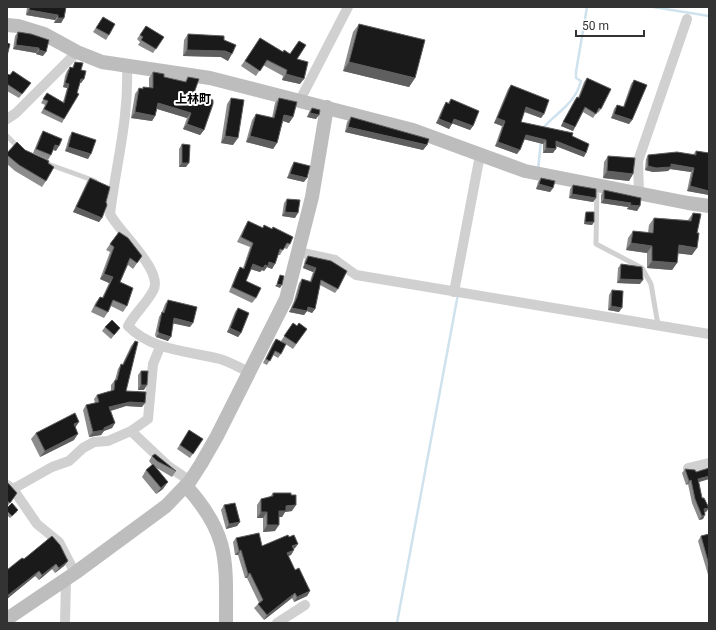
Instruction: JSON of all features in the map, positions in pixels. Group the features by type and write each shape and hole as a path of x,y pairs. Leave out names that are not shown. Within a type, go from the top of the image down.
{"street":[{"path":"300,100 348,7"},
{"path":"639,194 638,161 687,19"},
{"path":"7,25 18,26 44,34 77,52 102,62 127,67 210,78 300,100 413,130 524,171 639,194 709,206"},
{"path":"7,119 16,113 77,52"},
{"path":"127,67 128,86 123,142 108,188 110,214 125,237 152,269 156,283 154,291 137,311 128,326 133,331 160,347 222,360 249,372"},
{"path":"7,619 70,577 166,506 188,483 217,436 286,298 312,197 327,107"},
{"path":"454,292 480,154"},
{"path":"298,252 335,260 356,275 709,334"},
{"path":"65,623 70,577 59,542 37,524 10,487 52,467 69,461 83,448 94,442 108,441 131,431 148,419 153,364 160,347"},
{"path":"131,431 188,483 207,512 222,541 226,569 226,623"},
{"path":"688,468 709,463"},
{"path":"277,623 305,605"}],"lane":[{"path":"7,136 24,152"},
{"path":"39,161 108,188"},
{"path":"597,186 596,244 642,268 651,284 658,326"}],"building":[{"path":"30,7 66,7 64,18 58,18 58,15 29,10"},
{"path":"103,17 115,24 109,35 96,28"},
{"path":"359,24 425,40 415,78 349,62"},
{"path":"146,26 164,37 156,49 141,40 143,37 140,35"},
{"path":"18,32 31,34 49,40 46,52 39,50 39,48 16,45"},
{"path":"188,34 224,36 224,40 236,45 232,54 225,51 187,50"},
{"path":"260,38 283,52 284,50 290,54 299,41 306,45 297,59 308,62 304,79 286,74 287,70 267,60 260,71 245,61"},
{"path":"7,43 10,44 7,56"},
{"path":"75,62 83,63 81,70 86,71 84,79 81,79 77,93 79,94 64,119 44,109 48,101 43,99 47,93 64,103 69,84 65,83 70,67 73,68"},
{"path":"13,71 31,83 22,94 7,84 7,74 10,75"},
{"path":"153,72 164,74 164,77 186,82 188,77 199,79 194,93 213,100 204,130 187,124 191,113 158,103 155,116 135,112 139,88 153,88"},
{"path":"587,78 611,89 601,109 599,108 596,114 585,107 575,127 563,122 577,97 579,98"},
{"path":"634,80 647,85 632,120 614,114 617,105 624,107"},
{"path":"511,85 549,100 544,114 526,107 521,122 573,133 572,136 589,144 586,153 556,141 556,149 546,148 546,140 526,135 520,150 498,142 505,121 497,118"},
{"path":"231,98 244,100 238,138 225,136"},
{"path":"279,98 297,102 293,117 284,115 277,143 250,136 256,114 274,118"},
{"path":"451,99 479,111 473,126 454,119 452,124 439,119 446,102 449,104"},
{"path":"312,108 320,110 319,115 310,113"},
{"path":"351,117 429,139 427,145 348,127"},
{"path":"43,131 62,139 59,146 55,145 51,155 36,149"},
{"path":"72,132 96,140 91,154 68,147"},
{"path":"17,142 25,150 49,161 48,163 54,167 46,181 19,165 7,155 7,153"},
{"path":"182,144 190,145 189,163 182,163"},
{"path":"696,151 709,153 709,191 690,186 694,168 671,164 671,167 656,168 648,166 648,155 677,152 696,155"},
{"path":"608,156 635,158 633,174 607,171"},
{"path":"294,162 310,166 307,178 290,174"},
{"path":"90,178 110,187 106,202 107,205 102,218 76,207"},
{"path":"541,178 555,181 553,188 539,184"},
{"path":"573,185 596,189 596,198 572,194"},
{"path":"604,190 641,198 640,206 630,205 631,203 604,199"},
{"path":"287,199 300,200 298,213 285,212"},
{"path":"586,212 594,212 594,222 585,222"},
{"path":"693,213 701,214 697,233 699,233 697,248 679,245 677,263 652,261 652,246 631,243 633,231 653,233 654,218 691,221"},
{"path":"248,221 263,228 264,225 272,229 273,227 293,237 290,244 287,243 283,250 280,249 275,264 269,262 268,266 265,265 263,268 253,264 246,281 261,288 256,298 232,287 240,267 244,269 253,243 241,237"},
{"path":"119,232 128,238 142,256 137,263 130,258 120,282 133,288 127,306 113,300 108,312 95,306 100,297 103,298 113,277 104,274 114,247 110,244"},
{"path":"308,256 331,261 347,271 338,289 321,280 315,309 308,307 307,311 292,308 302,279 311,282 316,268 305,264"},
{"path":"621,264 642,267 643,280 620,279"},
{"path":"280,275 284,276 282,285 277,284"},
{"path":"612,290 623,291 622,308 611,306"},
{"path":"168,300 197,307 193,323 174,318 171,337 159,333 158,331 162,312 164,313"},
{"path":"238,308 249,313 241,333 230,328"},
{"path":"112,320 120,328 114,335 105,327"},
{"path":"293,323 297,326 299,323 307,329 296,344 284,336"},
{"path":"276,339 286,344 281,354 275,351 270,361 266,359"},
{"path":"135,341 138,342 126,391 146,392 145,403 130,402 109,407 115,423 104,428 104,430 93,432 86,405 99,402 97,395 114,390 115,380 117,380 121,364 123,365"},
{"path":"141,371 148,371 147,385 141,385"},
{"path":"75,413 79,422 74,424 78,434 45,451 36,433"},
{"path":"189,430 203,439 193,454 180,445"},
{"path":"155,454 176,471 157,461 152,456"},
{"path":"153,464 168,482 161,488 146,470"},
{"path":"709,468 709,476 698,479 702,498 704,498 709,508 704,509 705,515 702,516 695,499 691,480 689,481 685,469 695,470 696,472"},
{"path":"7,482 17,493 10,503 7,501"},
{"path":"273,493 291,493 291,495 296,495 296,505 286,506 286,511 279,511 279,525 267,525 267,512 261,512 261,499 273,496"},
{"path":"12,503 18,510 12,516 7,511 7,508"},
{"path":"235,503 240,522 229,524 224,505"},
{"path":"259,533 262,546 288,535 289,537 294,535 298,544 292,546 294,550 287,553 295,570 299,568 310,591 297,597 295,593 267,615 258,604 263,600 250,573 248,574 241,550 239,551 236,538"},
{"path":"709,534 709,565 701,536"},
{"path":"52,536 60,545 68,561 59,568 56,564 42,575 39,571 7,596 7,570 22,558 24,559"}],"waterway":[{"path":"543,128 570,102 581,81 576,78 576,72 587,7"},
{"path":"653,7 709,16"},
{"path":"538,170 541,141"},
{"path":"397,623 458,294"}],"district":[{"name":"上林町","path":"193,99"}]}
